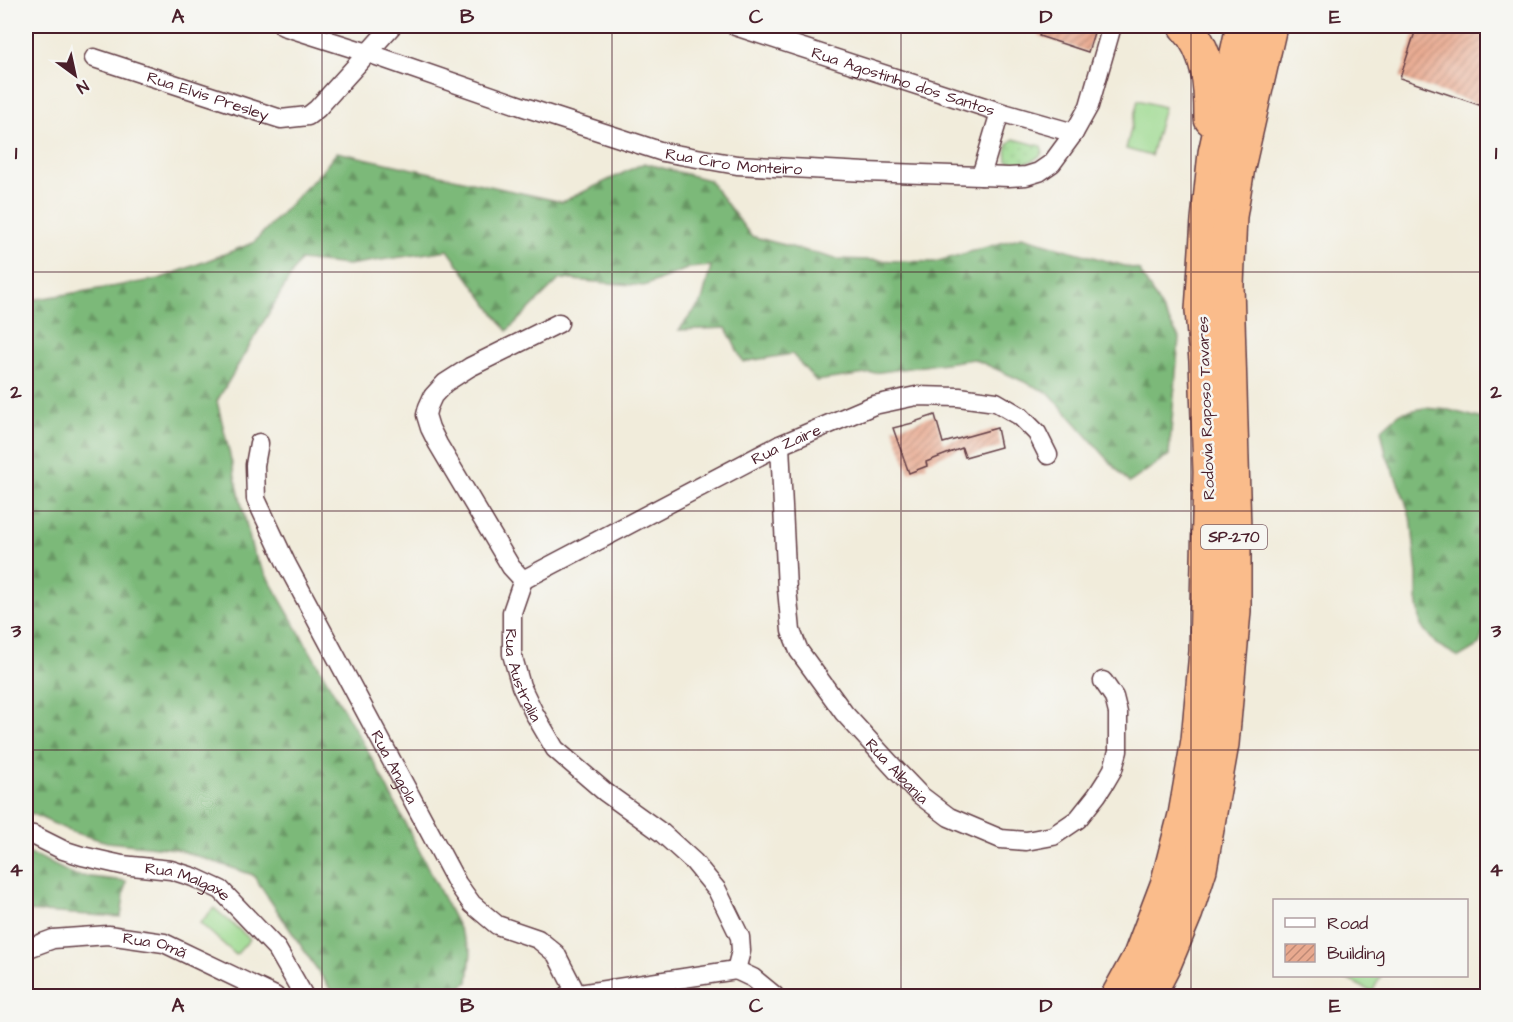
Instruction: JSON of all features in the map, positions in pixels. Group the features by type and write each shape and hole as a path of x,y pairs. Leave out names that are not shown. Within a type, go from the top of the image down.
{"highway":[{"path":"1185,26 1194,34 1206,59 1211,98 1210,151 1204,196 1208,220"},
{"name":"Rodovia Raposo Tavares","path":"1148,996 1163,968 1186,912 1200,869 1222,744 1234,612 1210,472 1202,310 1215,153 1243,26"},
{"name":"Rodovia Raposo Tavares","path":"1118,996 1140,956 1167,885 1185,815 1198,740 1221,533 1230,216 1238,167 1270,26"}],"street":[{"name":"Rua Ciro Monteiro","path":"283,26 663,152 737,165 1010,177 1039,172 1053,162 1074,133 1089,106 1112,26"},
{"name":"Rua Elvis Presley","path":"94,58 281,119 308,116 330,96 392,26"},
{"name":"Rua Agostinho dos Santos","path":"735,26 1000,112 1074,133"},
{"path":"981,176 1000,112"},
{"path":"523,580 511,567 438,444 426,415 434,396 445,383 470,367 559,323"},
{"name":"Rua Zaire","path":"523,580 780,445 874,405 916,396 958,397 996,402 1020,416 1037,432 1048,455"},
{"name":"Rua Angola","path":"259,443 255,465 256,499 286,563 457,884 472,904 497,925 538,939 556,954 571,996"},
{"name":"Rua Albania","path":"780,445 787,589 791,631 799,651 844,713 920,795 949,818 1000,839 1026,841 1053,836 1078,819 1106,781 1113,769 1118,751 1118,713 1114,697 1102,681"},
{"name":"Rua Australia","path":"523,580 512,612 512,654 521,686 534,713 555,749 605,792 662,833 694,862 717,890 740,937 741,951 736,970"},
{"name":"Rua Malgaxe","path":"26,834 82,856 122,865 171,870 221,890 277,949 304,996"},
{"name":"Rua Omã","path":"26,949 53,939 108,935 164,943 275,996"},
{"path":"571,996 736,970 753,978 775,996"}],"green space":[{"path":"1138,100 1164,107 1151,156 1126,149"},
{"path":"1014,139 1041,146 1043,152 1036,159 1026,162 1007,161 1006,151"},
{"path":"337,152 562,202 644,163 709,180 751,236 836,259 935,262 1022,237 1139,270 1179,338 1169,455 1129,483 1049,393 974,359 816,381 792,354 743,362 726,328 679,330 702,301 711,266 689,268 644,286 560,279 507,331 448,250 348,265 300,260 217,401 253,552 374,762 471,952 468,982 447,996 335,996 253,875 176,849 107,842 72,832 26,811 26,301 159,279 253,243 322,171"},
{"path":"1424,408 1449,410 1487,420 1487,621 1479,645 1459,657 1436,644 1421,626 1412,524 1386,454 1381,430 1400,413"},
{"path":"26,853 39,857 73,875 126,881 121,917 26,911"},
{"path":"214,908 250,939 236,955 200,923"},
{"path":"1343,977 1380,977 1372,992"}],"building":[{"path":"1042,26 1096,26 1088,52 1039,36"},
{"path":"1417,26 1488,26 1488,108 1400,78"},
{"path":"935,415 943,443 997,428 1001,447 965,457 962,448 926,462 927,466 909,473 893,428"}]}
